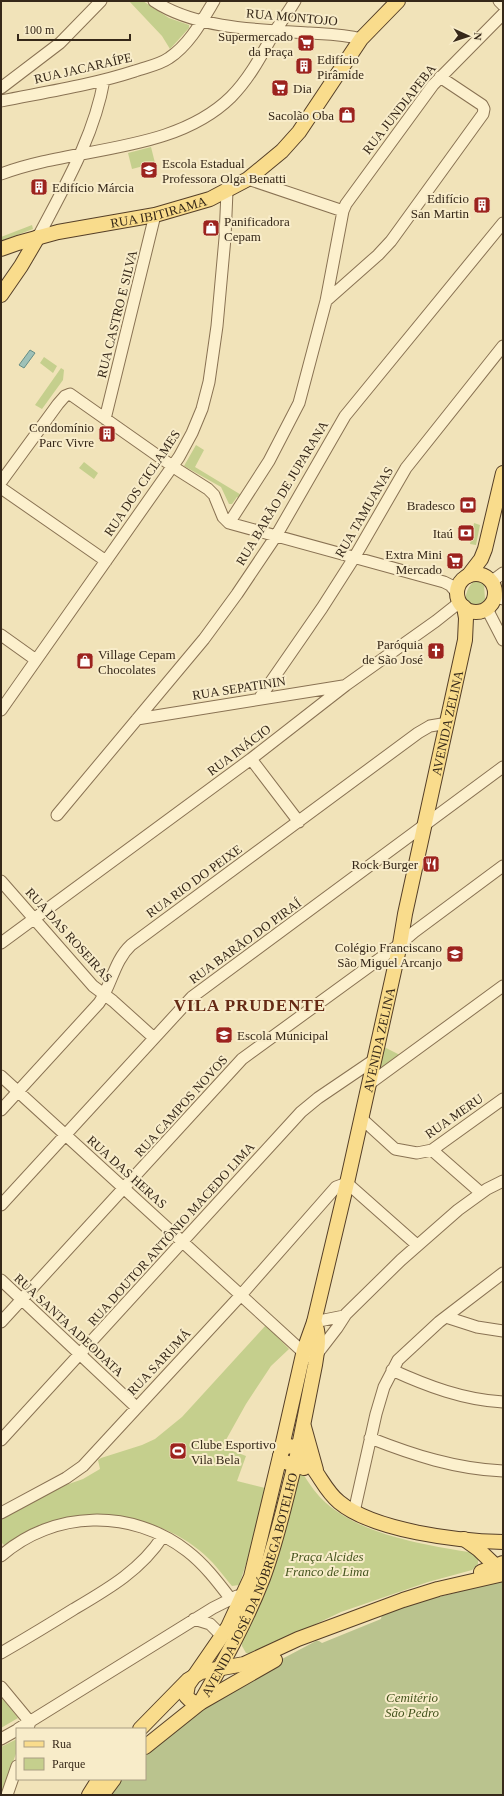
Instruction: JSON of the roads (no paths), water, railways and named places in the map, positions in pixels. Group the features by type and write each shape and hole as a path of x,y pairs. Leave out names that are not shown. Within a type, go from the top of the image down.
{"main road":[{"name":"RUA IBITIRAMA","path":"1,249 58,232 155,215 210,199 248,179 282,150 299,132 361,39 398,1"},
{"path":"1,295 21,266 38,237"},
{"path":"488,539 488,560 491,581 499,598 485,610 473,612 460,601 460,583 468,576 481,559 488,539 503,473"},
{"path":"468,576 481,575 491,581"},
{"name":"AVENIDA ZELINA","path":"314,1322 347,1183 466,640 466,618 460,601"},
{"name":"AVENIDA ZELINA","path":"466,640 485,610"},
{"name":"AVENIDA JOSÉ DA NÓBREGA BOTELHO","path":"199,1704 219,1669 227,1641 251,1577 281,1454 310,1353 314,1322"},
{"name":"AVENIDA JOSÉ DA NÓBREGA BOTELHO","path":"194,1676 227,1641 263,1579 297,1458 312,1377 310,1353"},
{"path":"303,1425 317,1475"},
{"path":"281,1454 286,1464 297,1458 303,1467 317,1475 331,1495 354,1512 406,1530 464,1539 502,1542"},
{"path":"464,1539 501,1569"},
{"path":"479,1572 483,1564 484,1555 490,1545 502,1542"},
{"path":"448,1587 479,1572 501,1569"},
{"path":"141,1728 194,1676 201,1672 232,1668 251,1661 298,1639 403,1600 501,1569"},
{"path":"146,1746 199,1704 221,1689 315,1639 332,1627"},
{"path":"227,1641 239,1656 251,1661"},
{"path":"194,1676 188,1684 186,1696 190,1700 199,1704"},
{"path":"88,1795 98,1780"},
{"path":"102,1795 113,1780"}],"street":[{"path":"1,88 60,43 102,1"},
{"name":"RUA MONTOJO","path":"154,1 175,13 201,22 276,31 348,35 361,39"},
{"name":"RUA JACARAÍPE","path":"1,101 104,80 166,60 178,51 201,22 214,1"},
{"path":"1,174 39,162 136,143 169,133 196,122 232,96 249,76 295,1"},
{"path":"499,1 503,5"},
{"name":"RUA JUNDIAPEBA","path":"229,524 269,461 299,404 326,301 343,211 350,196 440,77 503,14"},
{"path":"326,301 378,256 390,242 483,114 484,109 482,105 440,77"},
{"path":"38,237 81,154 97,109 104,80"},
{"path":"248,179 343,211"},
{"name":"RUA DOS CICLAMES","path":"1,710 173,466 193,430 202,409 209,382 219,305 225,238 227,191"},
{"name":"RUA CASTRO E SILVA","path":"105,419 155,215"},
{"name":"RUA BARÃO DE JUPARANA","path":"57,815 208,634 276,536 345,416 503,223"},
{"name":"RUA TAMUANAS","path":"259,699 322,608 354,558 406,468 503,346"},
{"path":"1,482 45,421 67,395 72,395 208,489 214,495 223,517 229,524 444,582 450,585 460,601"},
{"path":"1,488 106,561"},
{"path":"491,581 503,573"},
{"name":"RUA INÁCIO","path":"1,942 251,759 346,685 436,621 460,601"},
{"path":"485,610 503,640"},
{"path":"1,635 36,660"},
{"name":"RUA SEPATININ","path":"137,719 346,685"},
{"name":"RUA RIO DO PEIXE","path":"1,1110 89,1014 104,995 115,966 125,951 418,733 430,726 448,722"},
{"path":"251,759 299,822"},
{"name":"RUA BARÃO DO PIRAÍ","path":"1,1205 192,997 503,768"},
{"name":"RUA CAMPOS NOVOS","path":"1,1322 242,1059 400,944 503,866"},
{"name":"RUA DAS ROSEIRAS","path":"1,881 93,986 154,1038"},
{"path":"368,1084 503,986"},
{"name":"RUA DOUTOR ANTÔNIO MACEDO LIMA","path":"1,1440 301,1112 318,1098 374,1060"},
{"name":"RUA DAS HERAS","path":"1,1076 241,1295 310,1353"},
{"name":"RUA MERU","path":"361,1118 395,1149 418,1153 432,1150 503,1099"},
{"path":"432,1150 484,1191"},
{"path":"310,1353 337,1328 344,1316 417,1245 458,1210 484,1191 503,1173"},
{"path":"484,1191 503,1181"},
{"path":"347,1183 417,1245"},
{"name":"RUA SARUMÁ","path":"1,1513 74,1473 83,1466 241,1295 336,1187 347,1183"},
{"path":"320,1206 340,1210"},
{"path":"354,1512 370,1438 384,1387 398,1360 410,1347 446,1317 503,1273"},
{"name":"RUA SANTA ADEODATA","path":"1,1280 136,1407"},
{"path":"314,1322 344,1316"},
{"path":"446,1317 477,1327 503,1331"},
{"path":"392,1370 446,1392 465,1397 503,1402"},
{"path":"370,1438 414,1454 460,1467 503,1472"},
{"path":"3,1551 53,1526 86,1519 120,1521 137,1525 164,1536 186,1550 214,1576 230,1598"},
{"path":"1,1653 112,1586 133,1571 149,1556 164,1536"},
{"path":"1,1687 29,1726 194,1619 230,1598 245,1592"},
{"path":"210,1624 213,1608"},
{"path":"194,1619 210,1624 227,1641"},
{"path":"1,1739 16,1730"},
{"path":"7,1795 16,1769"}],"water":[{"path":"30,350 35,353 24,368 19,365"}],"place":[{"name":"Supermercado da Praça","path":"306,43"},
{"name":"Edifício Pirâmide","path":"304,66"},
{"name":"Dia","path":"280,88"},
{"name":"Sacolão Oba","path":"347,115"},
{"name":"Escola Estadual Professora Olga Benatti","path":"149,170"},
{"name":"Edifício Márcia","path":"39,187"},
{"name":"Edifício San Martin","path":"482,205"},
{"name":"Panificadora Cepam","path":"211,228"},
{"name":"Condomínio Parc Vivre","path":"107,434"},
{"name":"Bradesco","path":"468,505"},
{"name":"Itaú","path":"466,533"},
{"name":"Extra Mini Mercado","path":"455,561"},
{"name":"Paróquia de São José","path":"436,651"},
{"name":"Village Cepam Chocolates","path":"85,661"},
{"name":"Rock Burger","path":"431,864"},
{"name":"Colégio Franciscano São Miguel Arcanjo","path":"455,954"},
{"name":"Escola Municipal","path":"224,1035"},
{"name":"Clube Esportivo Vila Bela","path":"178,1451"}],"district":[{"name":"VILA PRUDENTE","path":"250,1005"}],"park label":[{"name":"Praça Alcides Franco de Lima","path":"327,1564"},
{"name":"Cemitério São Pedro","path":"412,1704"}]}
